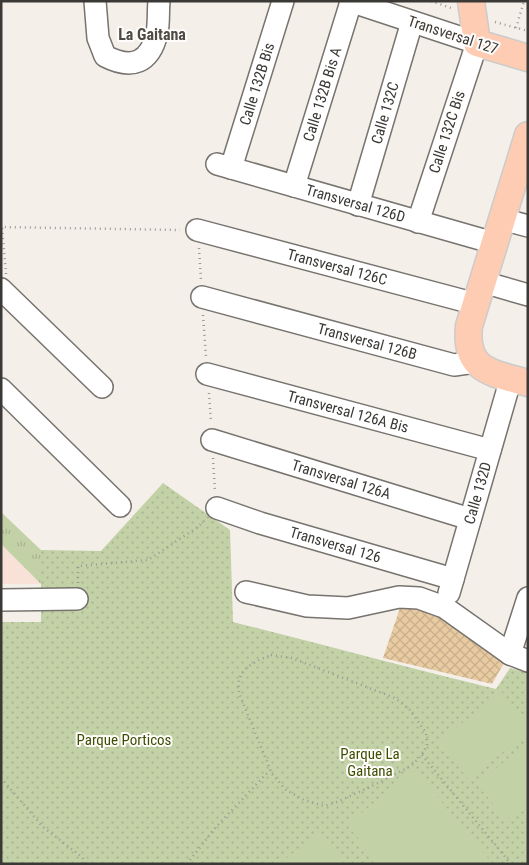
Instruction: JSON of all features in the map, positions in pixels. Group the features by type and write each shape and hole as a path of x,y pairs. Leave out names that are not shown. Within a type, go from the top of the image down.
{"main road":[{"path":"471,1 477,43"},
{"name":"Transversal 127","path":"477,43 528,58"},
{"path":"519,381 483,369 471,352 468,336 494,244 526,149"}],"street":[{"path":"95,1 98,38 105,56 117,62 136,63 149,54 157,32 159,1"},
{"name":"Calle 132B Bis","path":"224,166 283,1"},
{"name":"Transversal 127","path":"350,1 477,43"},
{"name":"Calle 132B Bis A","path":"294,186 350,1"},
{"name":"Calle 132C","path":"358,205 412,22"},
{"name":"Calle 132C Bis","path":"418,222 477,43"},
{"name":"Transversal 126D","path":"224,166 494,244"},
{"path":"502,219 528,226"},
{"name":"Transversal 126C","path":"198,230 479,293 528,295"},
{"path":"5,292 102,387"},
{"name":"Transversal 126B","path":"202,296 454,365 468,364 475,360"},
{"name":"Transversal 126A Bis","path":"207,374 490,450"},
{"name":"Calle 132D","path":"444,607 490,450 519,381"},
{"path":"1,389 120,506"},
{"name":"Transversal 126A","path":"212,440 470,519"},
{"name":"Transversal 126","path":"217,508 260,523 453,579"},
{"path":"246,592 307,606 348,608 399,597 418,598 444,607 519,657 528,598"},
{"path":"1,600 77,599"}],"path":[{"path":"516,28 524,1"},
{"path":"5,292 2,227 198,230"},
{"path":"77,599 78,566 148,560 198,527 217,508"},
{"path":"271,656 292,658 395,698 410,710 426,733 427,745 422,755 411,766 374,786 337,802 324,806 304,800 286,790 270,770 239,693 238,681 244,671 256,661 271,656"},
{"path":"422,755 511,864"},
{"path":"187,864 215,828 270,770"},
{"path":"2,779 43,827 82,857 86,864"}],"shaded area":[{"path":"1,544 41,584 1,584"}],"green space":[{"path":"163,483 230,530 233,622 496,689 510,668 528,673 528,864 1,864 1,622 41,622 41,550 101,551"},
{"path":"1,512 41,550 41,584 1,544"},
{"path":"502,692 528,725 528,733 468,779 439,741"},
{"path":"528,742 528,802 506,820 477,784"},
{"path":"415,769 493,864 379,864 347,825"},
{"path":"320,832 344,864 279,864"}],"building":[{"path":"402,602 460,621 504,663 492,684 383,658"}],"district":[{"name":"La Gaitana","path":"152,34"}],"park label":[{"name":"Parque Porticos","path":"124,740"},
{"name":"Parque La Gaitana","path":"370,762"}]}
